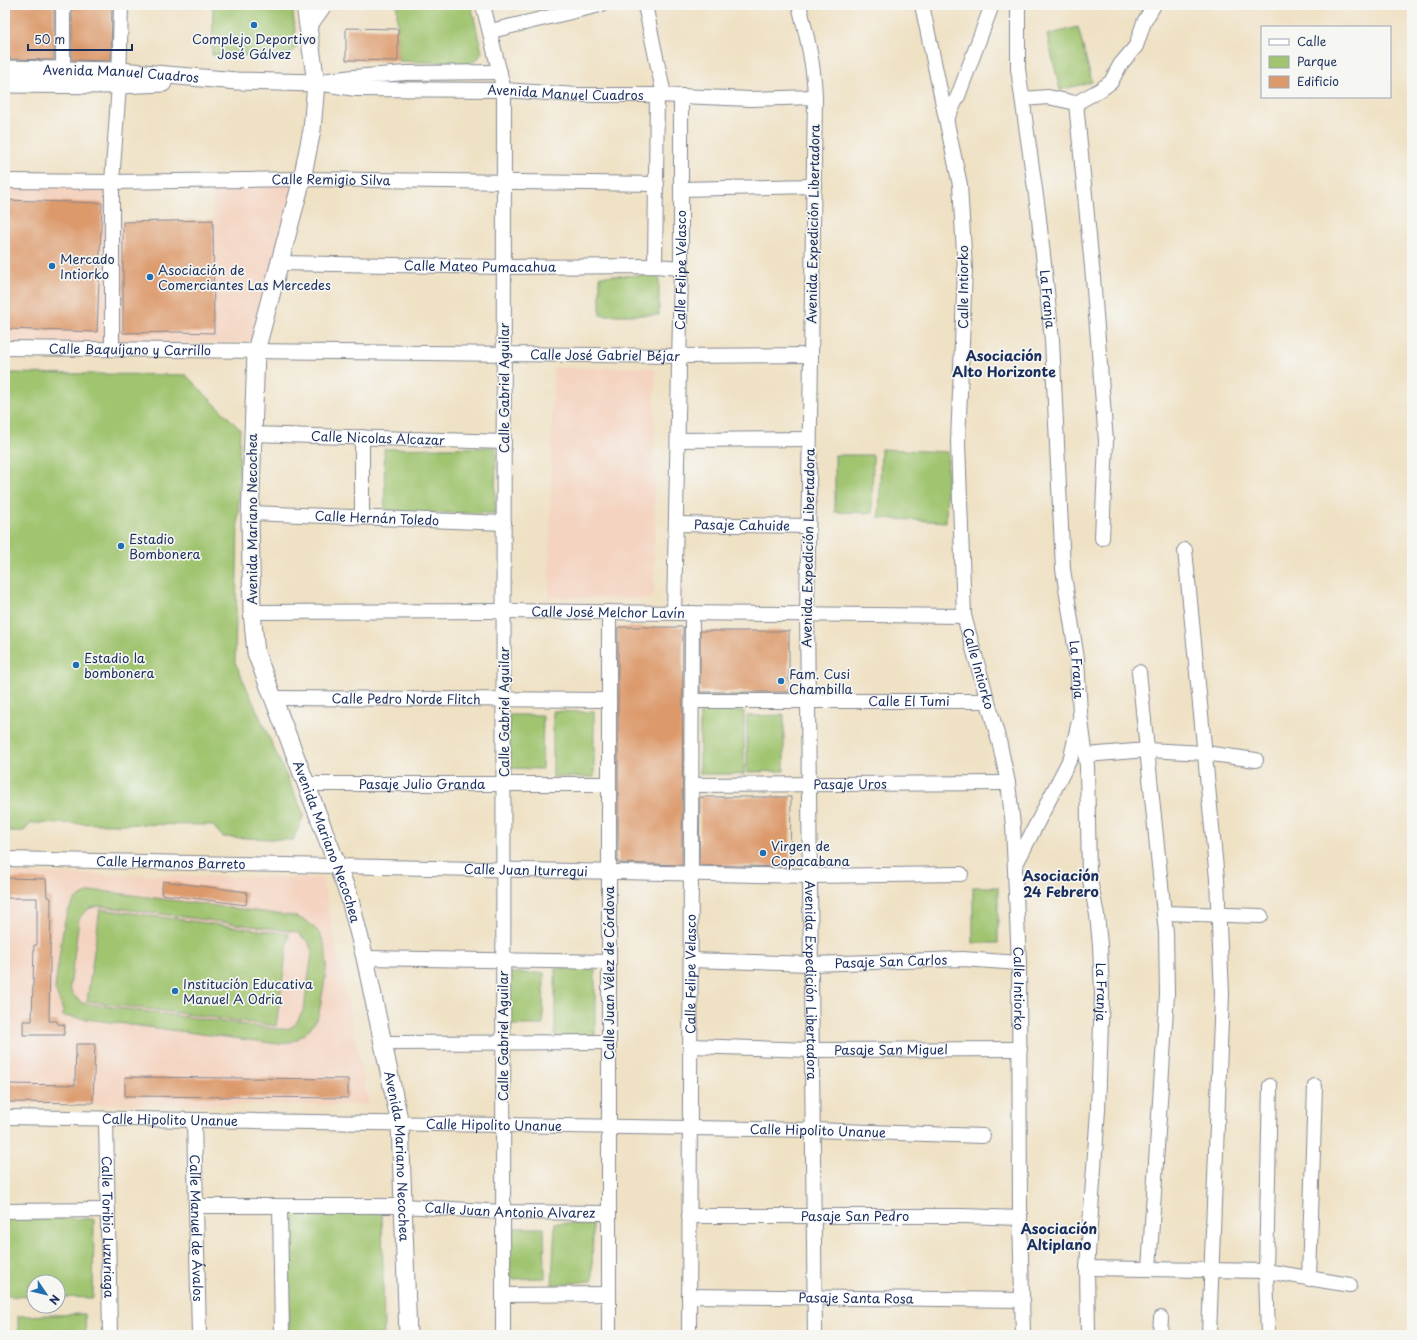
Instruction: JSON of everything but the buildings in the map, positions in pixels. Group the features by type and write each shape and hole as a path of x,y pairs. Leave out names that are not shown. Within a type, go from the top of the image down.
{"street":[{"path":"63,77 64,5"},
{"path":"112,349 112,182 120,78 121,5"},
{"name":"Avenida Mariano Necochea","path":"305,5 316,82 312,130 302,178 256,351 250,513 252,612 256,653 349,896 365,958 384,1043 400,1124 408,1335"},
{"path":"308,29 325,5"},
{"name":"Calle Gabriel Aguilar","path":"483,5 491,31 504,90 503,1335"},
{"path":"491,31 600,5"},
{"name":"Calle Felipe Velasco","path":"646,5 661,95 655,266"},
{"name":"Avenida Expedición Libertadora","path":"799,5 810,47 815,97 806,614 815,1335"},
{"name":"Calle Intiorko","path":"922,5 960,185 965,269 958,442 964,616 986,701 1000,745 1008,783 1015,866 1019,963 1020,1218 1023,1335"},
{"path":"947,118 958,96 992,5"},
{"name":"La Franja","path":"1018,5 1018,69 1038,210 1052,340 1063,569 1077,659 1080,713 1086,755 1089,875 1098,915 1102,994 1098,1110 1087,1268 1088,1335"},
{"path":"1022,99 1048,97 1076,103 1100,90 1111,82 1120,66 1136,46 1144,22 1154,5"},
{"name":"Avenida Manuel Cuadros","path":"5,69 63,77 316,82 353,77 406,73 500,72"},
{"name":"Avenida Manuel Cuadros","path":"5,84 63,77"},
{"name":"Avenida Manuel Cuadros","path":"316,82 356,89 504,90 577,95 661,95 750,99 815,97"},
{"name":"Calle Felipe Velasco","path":"674,613 680,356 681,96"},
{"path":"1076,103 1093,277 1105,434 1102,538"},
{"name":"Calle Remigio Silva","path":"5,180 112,182 302,178 657,184"},
{"path":"681,189 814,186"},
{"name":"Calle Mateo Pumacahua","path":"279,263 504,267 655,266 681,268"},
{"name":"Calle Baquíjano y Carrillo","path":"5,348 256,351"},
{"name":"Calle José Gabriel Béjar","path":"256,351 680,356 810,355"},
{"name":"Calle Nicolas Alcazar","path":"252,434 504,442"},
{"path":"362,437 362,517"},
{"path":"678,440 809,439"},
{"name":"Calle Hernán Toledo","path":"250,513 504,523"},
{"name":"Pasaje Cahuide","path":"676,524 808,526"},
{"path":"1185,550 1217,879 1222,994 1209,1335"},
{"name":"Calle José Melchor Lavín","path":"252,612 504,611 964,616"},
{"name":"Calle Juan Vélez de Córdova","path":"609,612 609,1335"},
{"name":"Calle Felipe Velasco","path":"689,1335 692,613"},
{"path":"1139,672 1166,932 1167,994 1149,1269"},
{"name":"Calle Pedro Norde Flitch","path":"274,698 609,700"},
{"name":"Calle El Tumi","path":"692,700 986,701"},
{"path":"1015,866 1070,757 1080,713"},
{"path":"1086,755 1147,750 1205,753 1256,760"},
{"name":"Pasaje Uros","path":"691,785 1008,783"},
{"name":"Pasaje Julio Granda","path":"307,784 609,784"},
{"name":"Calle Hermanos Barreto","path":"5,859 338,865"},
{"name":"Calle Juan Iturregui","path":"338,865 810,876 961,874"},
{"path":"1164,913 1261,916"},
{"path":"365,958 504,962 609,962"},
{"name":"Pasaje San Carlos","path":"690,960 810,964 963,960 1019,963"},
{"path":"384,1043 609,1042"},
{"name":"Pasaje San Miguel","path":"690,1046 811,1050 1020,1048"},
{"path":"1268,1335 1266,1271 1270,1086"},
{"path":"1309,1279 1315,1086"},
{"name":"Calle Hipolito Unanue","path":"5,1117 812,1130 983,1136"},
{"name":"Calle Toribio Luzuriaga","path":"106,1119 110,1335"},
{"name":"Calle Manuel de Ávalos","path":"194,1121 199,1335"},
{"name":"Calle Juan Antonio Alvarez","path":"196,1206 403,1206 504,1212 609,1213"},
{"path":"280,1206 282,1335"},
{"path":"5,1211 108,1210"},
{"name":"Pasaje San Pedro","path":"689,1216 1020,1218"},
{"path":"1087,1268 1266,1271 1350,1285"},
{"path":"503,1295 609,1294"},
{"name":"Pasaje Santa Rosa","path":"689,1296 814,1296 1023,1300"},
{"path":"1160,1335 1161,1318"}],"shaded area":[{"path":"5,184 107,186 108,217 123,222 213,220 213,184 295,185 252,342 56,345 5,343"},
{"path":"553,368 652,368 655,372 654,594 650,599 549,597"},
{"name":"Institución Educativa Manuel A Odria","path":"5,873 322,878 369,1105 5,1104"}],"green space":[{"name":"Complejo Deportivo José Gálvez","path":"213,5 292,5 297,46 289,56 212,55"},
{"path":"397,5 471,5 482,52 477,60 470,64 398,61"},
{"path":"1078,27 1092,82 1060,90 1047,35"},
{"path":"659,275 659,315 600,315 600,276"},
{"name":"Estadio Bombonera","path":"5,373 186,375 240,429 235,662 304,815 293,840 223,837 212,825 31,823 24,831 5,831"},
{"path":"496,447 495,513 385,513 384,449"},
{"path":"881,449 948,452 946,522 879,518"},
{"path":"835,455 873,455 872,513 835,512"},
{"path":"553,711 594,712 594,777 553,777"},
{"path":"700,711 744,711 744,774 700,774"},
{"path":"509,715 543,715 542,769 509,768"},
{"path":"784,715 784,771 747,772 747,716"},
{"path":"973,887 998,887 998,943 973,943"},
{"path":"101,891 294,916 309,923 319,933 324,944 326,957 324,985 319,1014 316,1020 308,1031 298,1039 279,1044 63,1016 55,988 64,924 66,916 74,901 90,892","holes":["100,906 297,932 309,943 312,953 304,1009 295,1025 287,1029 276,1029 82,1003 72,994 70,987 79,919 85,911 93,907"]},
{"path":"100,909 289,934 276,1026 87,1001"},
{"path":"555,968 595,969 595,1036 555,1036"},
{"path":"508,973 544,973 543,1025 508,1025"},
{"path":"288,1213 382,1213 384,1335 289,1335"},
{"path":"5,1217 94,1219 93,1298 66,1297 66,1274 26,1274 26,1297 5,1296"},
{"path":"555,1223 593,1223 592,1281 552,1285"},
{"path":"509,1228 544,1228 545,1278 510,1279"},
{"path":"85,1314 86,1335 18,1335 18,1316"}],"place":[{"name":"Complejo Deportivo José Gálvez","path":"254,25"},
{"name":"Mercado Intiorko","path":"52,266"},
{"name":"Asociación de Comerciantes Las Mercedes","path":"150,277"},
{"name":"Estadio Bombonera","path":"121,546"},
{"name":"Estadio la bombonera","path":"76,665"},
{"name":"Fam. Cusi Chambilla","path":"781,681"},
{"name":"Virgen de Copacabana","path":"763,853"},
{"name":"Institución Educativa Manuel A Odria","path":"175,991"}],"district":[{"name":"Asociación Alto Horizonte","path":"1004,364"},
{"name":"Asociación 24 Febrero","path":"1061,884"},
{"name":"Asociación Altiplano","path":"1059,1238"}]}
